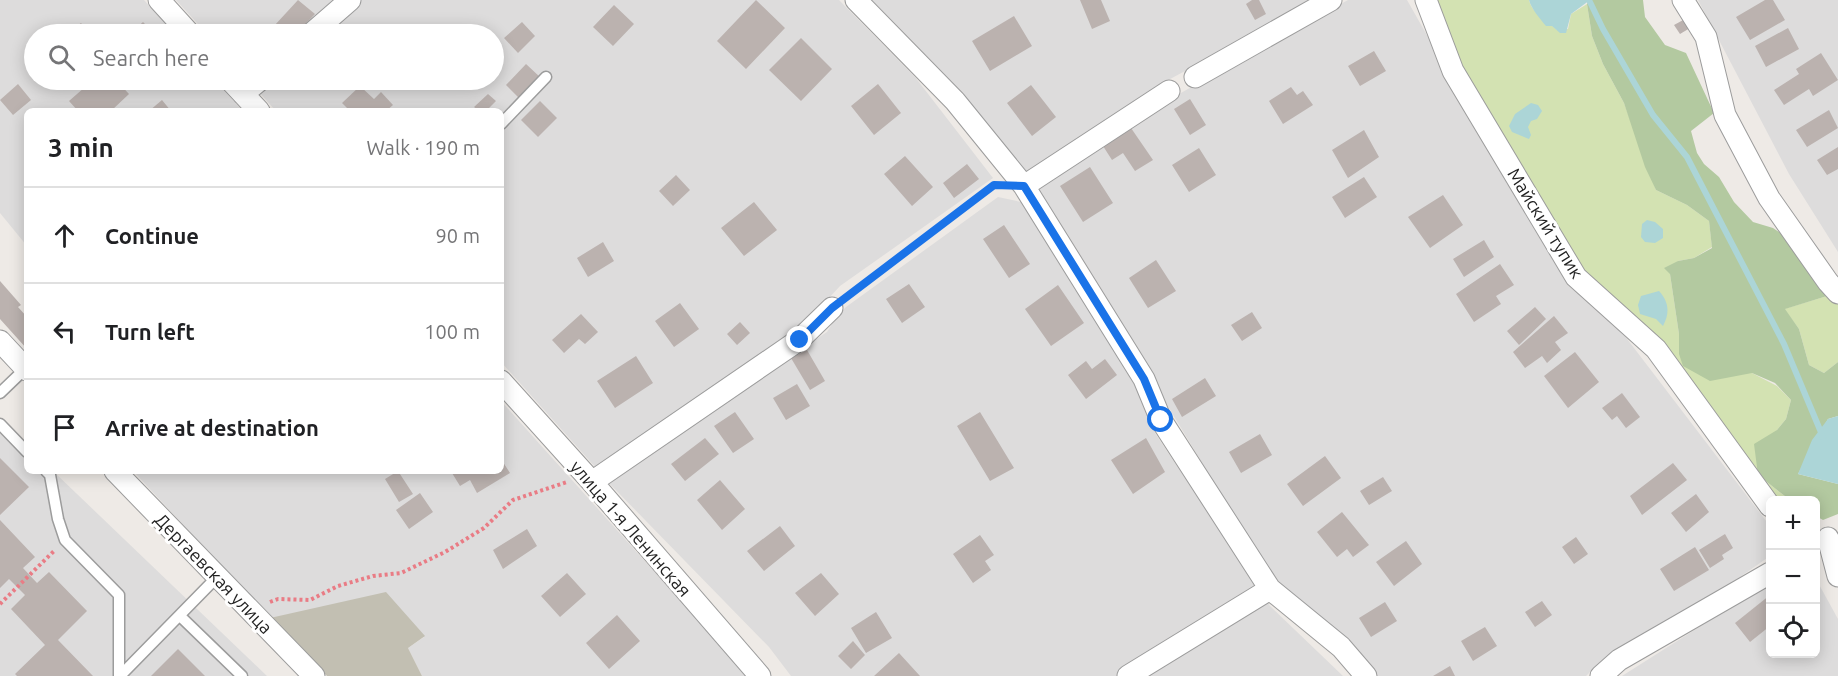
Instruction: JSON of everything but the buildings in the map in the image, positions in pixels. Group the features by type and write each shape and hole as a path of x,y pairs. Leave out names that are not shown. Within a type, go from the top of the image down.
{"street":[{"path":"159,0 181,24"},
{"path":"322,24 350,0"},
{"path":"856,0 955,101 1024,186 1144,379 1161,420 1270,589 1341,647 1366,676"},
{"path":"1195,77 1331,0"},
{"name":"Майский тупик","path":"1426,0 1453,71 1576,277 1656,349 1766,500"},
{"path":"1683,0 1706,37 1725,115 1769,198 1838,293"},
{"path":"240,90 255,108"},
{"path":"1024,186 1169,91"},
{"path":"592,482 800,340 832,308"},
{"path":"0,341 24,367"},
{"name":"улица 1-я Ленинская","path":"504,384 760,676"},
{"name":"Дергаевская улица","path":"118,474 314,676"},
{"path":"1827,538 1838,576"},
{"path":"1601,676 1619,660 1766,575"},
{"path":"1128,676 1270,589"}],"lane":[{"path":"504,121 546,77"},
{"path":"0,393 24,371"},
{"path":"0,424 24,449"},
{"path":"49,474 58,519 65,540 119,594 119,676"},
{"path":"119,676 218,576"},
{"path":"180,616 242,676"}],"path":[{"path":"832,308 994,185 1024,186"},
{"path":"249,609 278,599 309,600 338,585 373,576 401,573 445,552 484,528 513,500 565,482 592,482"},
{"path":"0,604 65,540"}],"shaded area":[{"path":"0,0 144,0 166,24 24,24 24,90 224,90 240,108 24,108 24,242 0,213"},
{"path":"176,0 839,0 915,77 993,178 840,286 795,335 597,469 504,365 504,108 273,108 257,90 504,90 504,24 198,24"},
{"path":"870,0 1318,0 1157,86 1025,176"},
{"path":"1348,0 1407,0 1565,278 1621,331 1766,521 1766,559 1730,584 1601,661 1586,676 1369,676 1267,571 1035,185 1179,94"},
{"path":"1698,0 1838,0 1838,252 1789,174"},
{"path":"998,197 1021,202 1108,330 1140,394 1155,433 1270,606 1343,676 791,676 769,647 605,479 827,332 846,307"},
{"path":"504,404 748,676 422,676 408,648 424,637 270,618 136,474 504,474"},
{"path":"0,421 24,444 24,474 56,474 267,676 0,676"},
{"path":"1766,585 1766,658 1820,658 1820,586 1838,619 1838,676 1622,676"},
{"path":"386,592 425,636 408,648 422,676 327,676 270,618"}],"green space":[{"path":"1432,0 1529,0 1537,13 1557,30 1568,29 1571,14 1587,4 1592,36 1603,64 1624,103 1656,190 1687,205 1709,221 1712,247 1694,258 1678,261 1670,274 1679,334 1679,354 1752,373 1777,386 1791,400 1786,419 1777,430 1758,475 1785,496 1770,496 1580,272 1461,65"},
{"path":"1590,0 1643,0 1645,17 1665,45 1686,53 1714,113 1691,131 1697,153 1704,164 1719,177 1734,202 1753,222 1773,228 1796,244 1827,296 1785,309 1799,329 1809,365 1824,373 1838,362 1838,416 1828,419 1798,474 1838,484 1838,514 1823,520 1820,518 1820,496 1785,496 1758,475 1754,444 1777,430 1786,419 1791,400 1775,383 1752,373 1710,381 1683,366 1679,354 1679,334 1670,274 1664,268 1678,261 1694,258 1712,248 1709,221 1687,205 1656,190 1645,167 1624,103 1603,64 1592,36 1587,4"},
{"path":"1827,296 1838,299 1838,362 1824,373 1809,365 1799,329 1784,309"}],"water":[{"path":"1529,0 1590,0 1571,14 1566,33 1560,33 1552,26 1546,26"},
{"path":"1531,103 1538,105 1542,111 1528,127 1531,135 1529,139 1512,132 1509,126 1515,114"},
{"path":"1647,220 1655,222 1663,229 1663,238 1655,243 1645,242 1641,237 1642,224"},
{"path":"1659,291 1665,299 1667,308 1667,317 1663,326 1656,319 1640,314 1638,305 1641,296"},
{"path":"1838,416 1838,484 1798,474 1812,440 1828,419"}],"waterway":[{"path":"1589,0 1603,29 1653,115 1687,157 1784,344 1823,437"}],"route":[{"path":"800,340 832,308 994,185 1024,186 1144,379 1161,420"}]}
